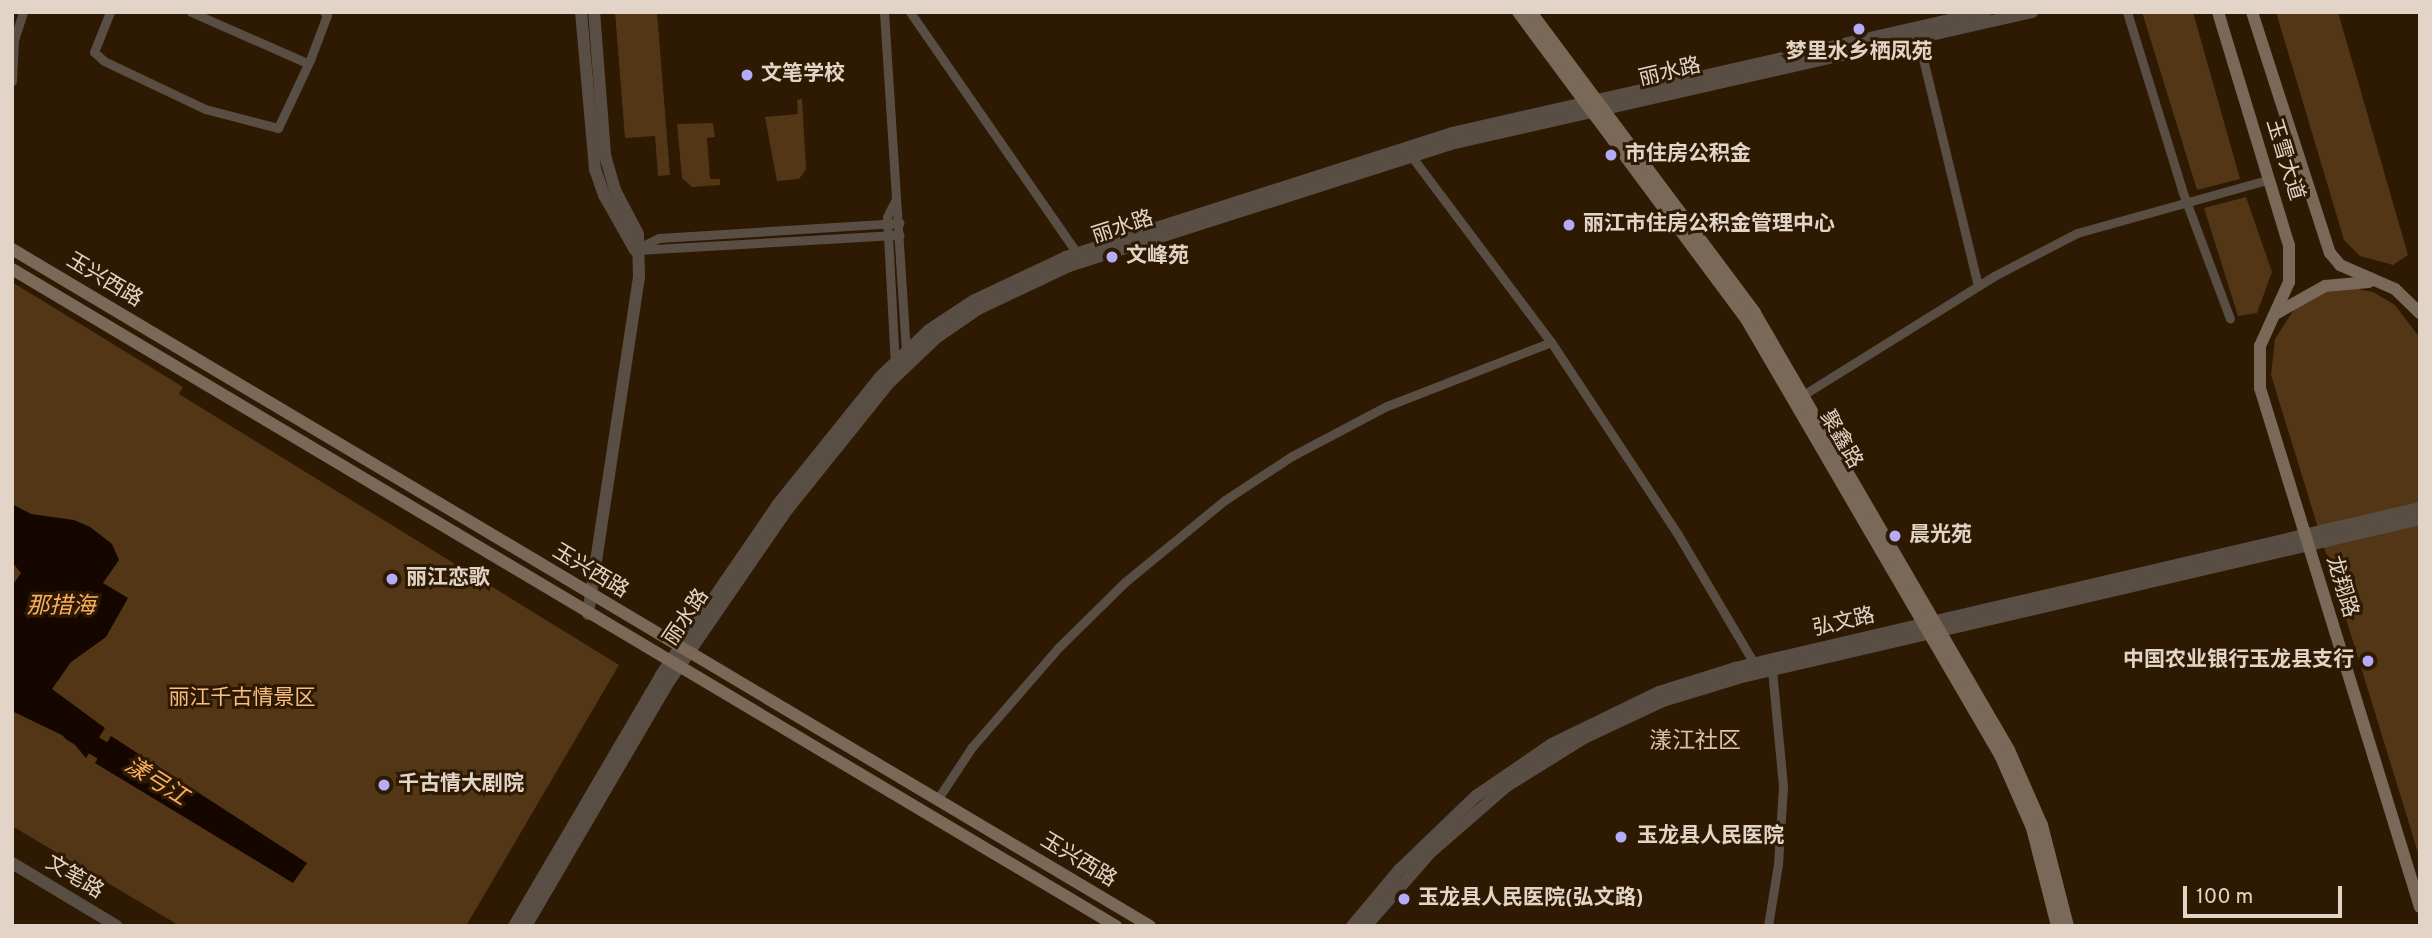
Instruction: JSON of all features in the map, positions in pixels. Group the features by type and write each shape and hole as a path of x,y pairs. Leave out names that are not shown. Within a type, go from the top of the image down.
{"main road":[{"name":"聚鑫路","path":"1518,12 1595,105 1755,313 1932,627 2021,800 2041,856 2057,926"},
{"name":"聚鑫路","path":"1531,12 1746,319 2025,785 2051,854 2068,926"},
{"name":"玉雪大道","path":"2218,12 2286,231 2290,266 2286,290 2272,319"},
{"name":"玉雪大道","path":"2252,12 2330,253 2340,265 2387,284"},
{"name":"玉兴西路","path":"12,249 1150,926"},
{"name":"玉兴西路","path":"12,269 1116,926"},
{"path":"2272,319 2291,302 2325,286 2362,281 2387,284 2420,313"},
{"name":"龙翔路","path":"2272,319 2260,346 2260,388 2420,907"}],"street":[{"path":"12,81 14,40 23,12"},
{"path":"110,12 94,52 104,61 205,109 278,128 327,15 324,12"},
{"path":"191,12 307,63"},
{"path":"581,12 595,169 604,195 635,250"},
{"path":"588,614 638,302 635,250 638,234 615,190 605,154 594,12"},
{"path":"884,12 895,201 900,223 906,351"},
{"path":"911,12 1077,253"},
{"name":"丽水路","path":"514,926 674,664 816,453 901,364 967,316 1046,275 1412,157 1595,105 1985,12"},
{"name":"丽水路","path":"683,650 824,459 896,376 906,351 973,301 1077,253 1452,133 1918,38 2032,12"},
{"path":"2127,12 2186,201 2230,319"},
{"path":"1918,38 1978,286"},
{"path":"1412,157 1551,342 1677,533 1754,663"},
{"path":"1803,395 1978,286 2077,233 2270,179"},
{"path":"895,201 888,224 888,236 901,364"},
{"path":"635,250 659,239 900,223"},
{"path":"635,250 900,235"},
{"path":"937,800 972,747 1058,648 1129,578 1225,500 1292,456 1387,406 1551,342"},
{"name":"弘文路","path":"1352,926 1449,820 1526,760 1634,702 1754,663 1932,627 2306,540 2420,508"},
{"name":"弘文路","path":"2306,540 2420,519"},
{"name":"弘文路","path":"1366,926 1456,827 1532,769 1638,711 1772,670 1932,627"},
{"name":"丽水路","path":"526,926 674,664"},
{"path":"1768,926 1779,864 1783,786 1772,670"},
{"name":"文笔路","path":"12,863 117,926"}],"green space":[{"path":"615,12 657,12 670,175 658,176 655,136 625,138"},
{"path":"2142,12 2193,12 2240,179 2197,190"},
{"path":"2276,12 2338,12 2408,255 2393,265 2360,256 2344,240"},
{"path":"802,99 806,169 799,179 777,181 765,117 798,114 797,100"},
{"path":"713,123 715,137 707,138 710,179 720,179 720,185 692,187 682,178 677,124"},
{"path":"2246,197 2272,272 2257,313 2238,316 2204,208"},
{"name":"丽江千古情景区","path":"12,282 183,387 179,394 619,665 466,926 180,926 12,826"},
{"path":"2353,288 2373,292 2395,305 2420,338 2420,859 2271,375 2275,339 2295,308 2322,291"}],"water":[{"name":"那措海","path":"12,504 31,514 74,520 90,527 112,544 119,560 103,583 128,598 106,637 71,662 52,689 105,728 86,758 70,739 12,711 12,586 21,573 12,562"},
{"path":"111,736 307,863 293,883 95,763"}],"waterway":[{"name":"漾弓江","path":"71,731 123,763"}],"place":[{"name":"梦里水乡栖凤苑","path":"1859,29"},
{"name":"文笔学校","path":"747,75"},
{"name":"市住房公积金","path":"1611,155"},
{"name":"丽江市住房公积金管理中心","path":"1569,225"},
{"name":"文峰苑","path":"1112,257"},
{"name":"晨光苑","path":"1895,536"},
{"name":"丽江恋歌","path":"392,579"},
{"name":"中国农业银行玉龙县支行","path":"2368,661"},
{"name":"千古情大剧院","path":"384,785"},
{"name":"玉龙县人民医院","path":"1621,837"},
{"name":"玉龙县人民医院(弘文路)","path":"1404,899"}],"district":[{"name":"漾江社区","path":"1695,743"}]}
